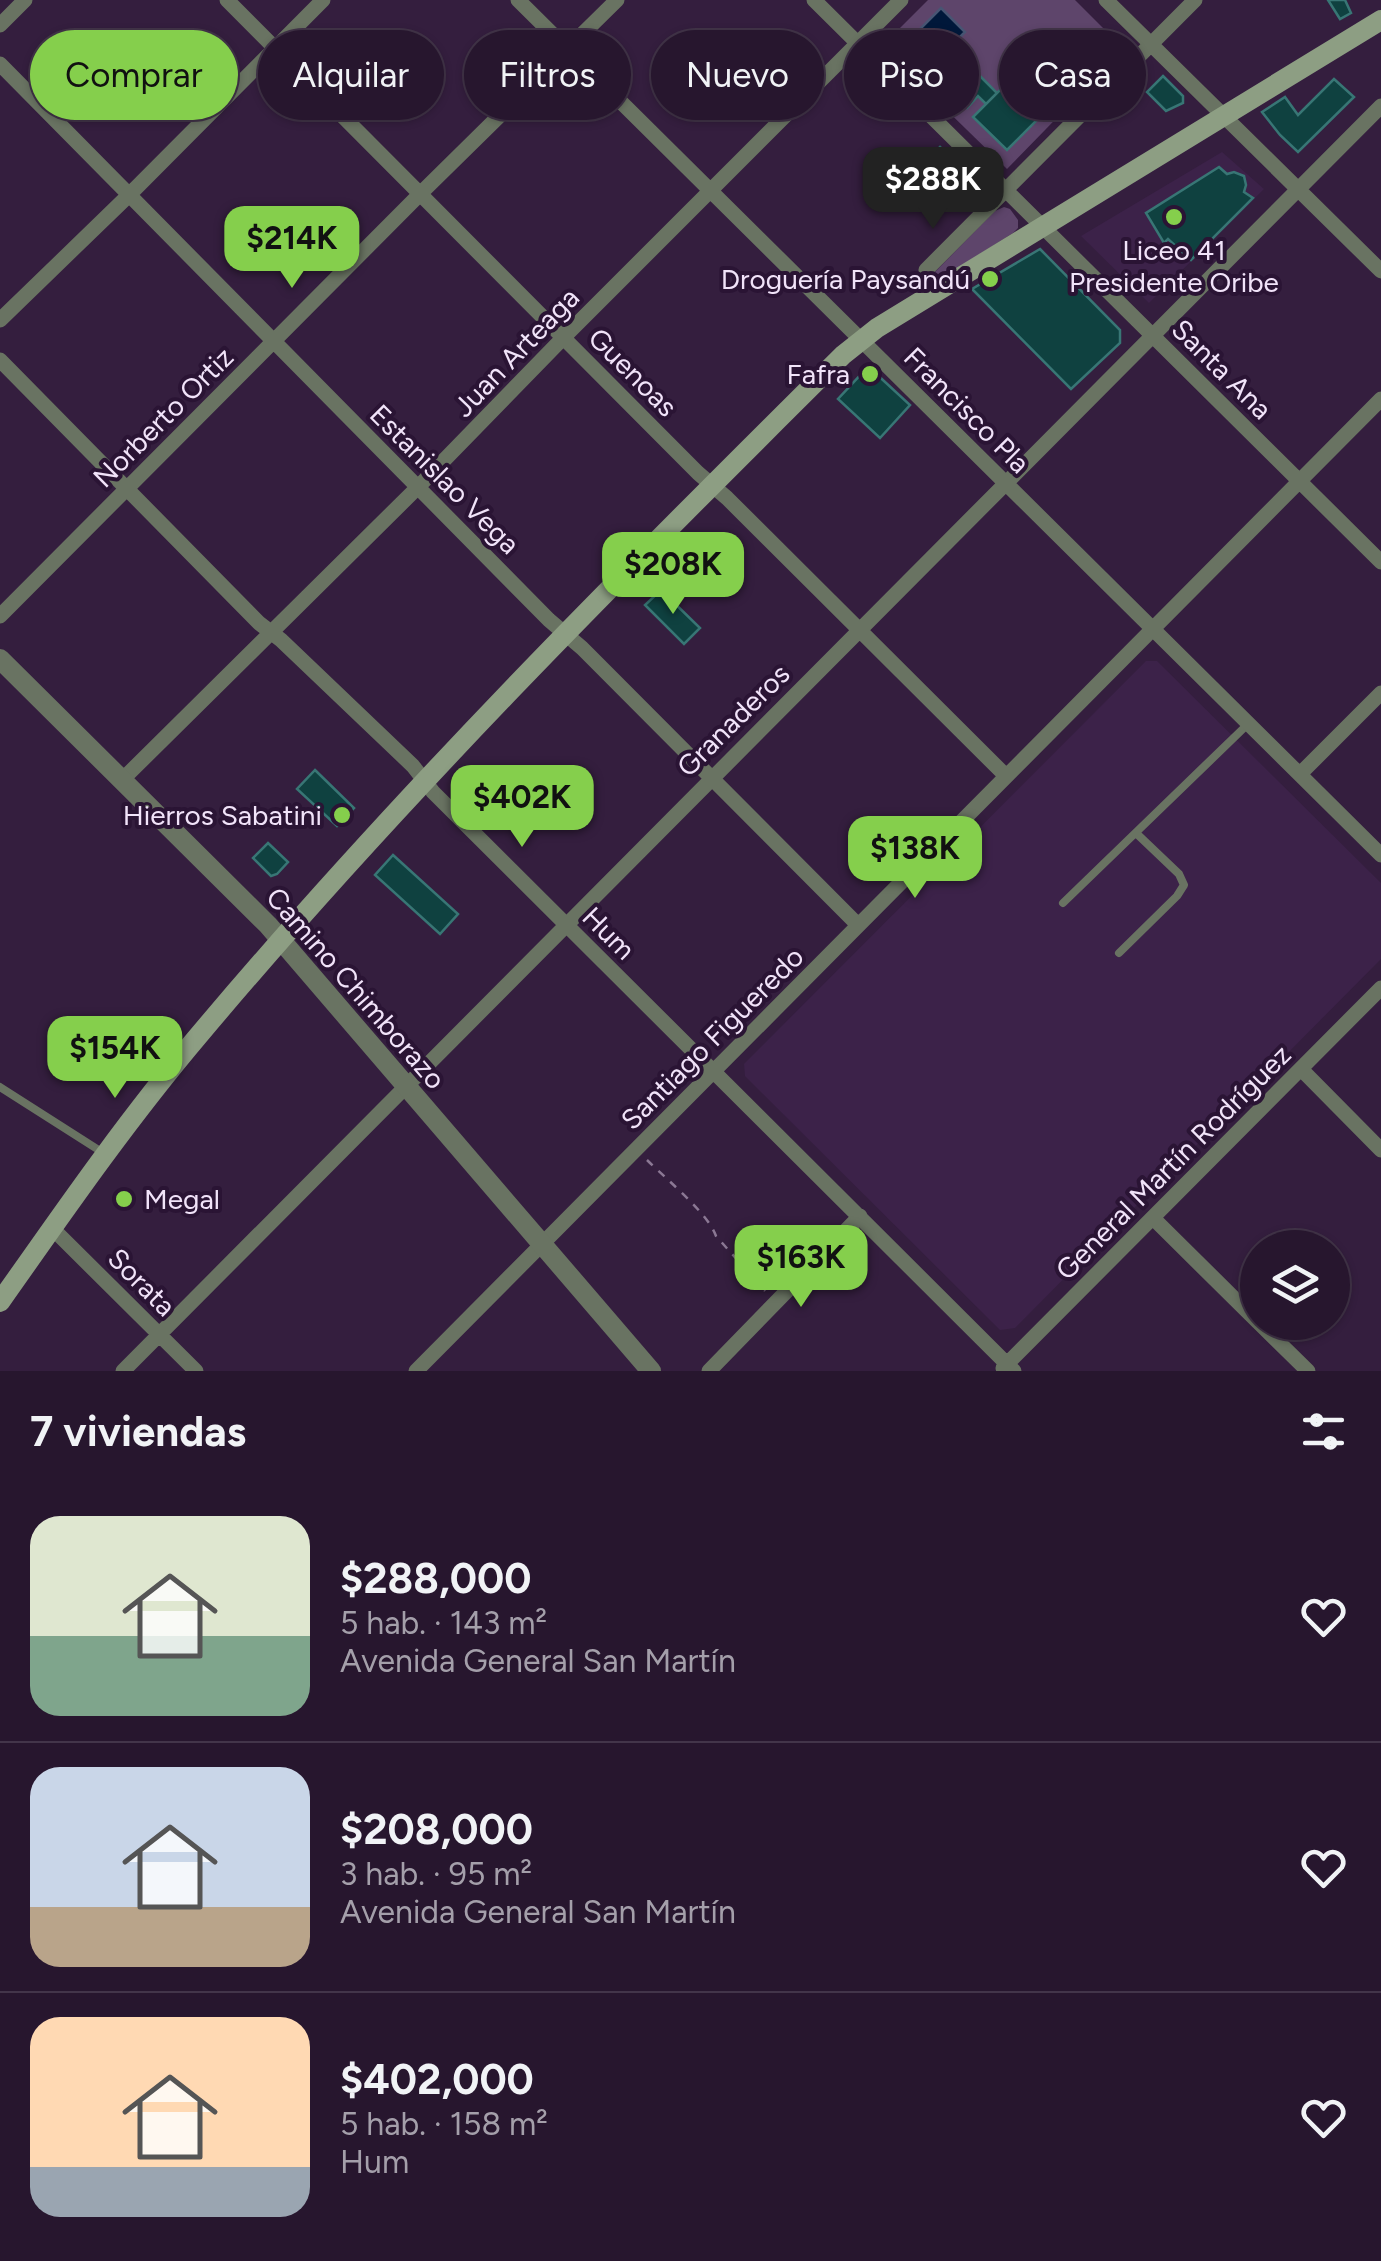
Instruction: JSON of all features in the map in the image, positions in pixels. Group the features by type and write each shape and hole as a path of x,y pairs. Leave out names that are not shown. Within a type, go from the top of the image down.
{"main road":[{"path":"0,1302 105,1154 197,1037 281,940 424,780 843,355 931,295 1381,20"}],"street":[{"path":"0,25 25,0"},
{"name":"Guenoas","path":"227,0 258,31"},
{"path":"293,30 323,0"},
{"name":"Francisco Pla","path":"518,0 549,30"},
{"name":"Norberto Ortiz","path":"587,30 617,0"},
{"name":"Santa Ana","path":"814,0 844,30"},
{"name":"Juan Arteaga","path":"872,30 901,0"},
{"path":"1106,0 1381,272"},
{"path":"931,295 926,270 1195,0"},
{"name":"Juan Arteaga","path":"122,780 844,58"},
{"name":"Estanislao Vega","path":"0,64 549,620 582,648 858,925"},
{"path":"0,320 258,65"},
{"name":"Granaderos","path":"123,1371 1381,106"},
{"name":"Francisco Pla","path":"631,112 1381,856"},
{"name":"Guenoas","path":"347,120 698,474 728,498 1006,776"},
{"name":"Norberto Ortiz","path":"0,616 496,120"},
{"name":"Santa Ana","path":"936,120 1381,562"},
{"name":"Hum","path":"0,360 259,622 413,766 433,792 860,1216 1007,1369"},
{"name":"Santiago Figueredo","path":"416,1371 1381,399"},
{"name":"Camino Chimborazo","path":"0,659 281,940 651,1371"},
{"path":"1300,774 1381,692"},
{"name":"General Martín Rodríguez","path":"1007,1369 1381,988"},
{"path":"1301,1069 1381,1150"},
{"path":"709,1371 860,1216"},
{"path":"1152,1218 1240,1304"},
{"name":"Sorata","path":"52,1228 196,1371"},
{"path":"1276,1340 1308,1371"}],"lane":[{"path":"1064,903 1248,724"},
{"path":"1118,953 1184,886 1179,874 1136,832"},
{"path":"0,1088 105,1154"}],"path":[{"path":"636,1149 714,1228 716,1236 776,1304"}],"shaded area":[{"path":"928,0 1075,0 1105,30 999,30 999,120 1055,120 1007,169 957,120 979,120 979,30 898,30"},
{"name":"Liceo 41 Presidente Oribe","path":"1222,152 1264,189 1149,303 1081,236"},
{"path":"1004,207 1018,220 1018,228 942,278 936,277 934,273 995,211"},
{"path":"1146,661 1157,661 1381,883 1381,959 1015,1328 1000,1330 745,1076 744,1064"}],"water":[{"path":"941,8 963,30 919,30"}],"building":[{"path":"1328,0 1345,0 1351,13 1340,19"},
{"path":"979,75 997,93 986,104 979,97"},
{"path":"1163,76 1183,96 1183,103 1166,111 1147,92"},
{"path":"1334,79 1354,97 1298,152 1262,112 1285,97 1298,115"},
{"path":"999,91 999,120 1037,120 1007,150 976,120 979,111"},
{"path":"940,147 981,187 968,206 924,162"},
{"path":"1219,167 1227,174 1244,176 1244,192 1253,198 1191,260 1168,239 1164,243 1146,213"},
{"path":"1040,249 1120,330 1120,343 1071,389 972,289"},
{"path":"867,368 910,405 880,438 838,399"},
{"path":"661,590 700,628 684,644 645,605"},
{"path":"315,770 354,808 337,826 297,789"},
{"path":"268,843 288,862 271,876 253,858"},
{"path":"393,855 458,914 440,934 375,875"}],"place":[{"name":"Liceo 41 Presidente Oribe","path":"1174,217"},
{"name":"Droguería Paysandú","path":"990,279"},
{"name":"Fafra","path":"870,374"},
{"name":"Hierros Sabatini","path":"342,815"},
{"name":"Megal","path":"124,1199"}]}
